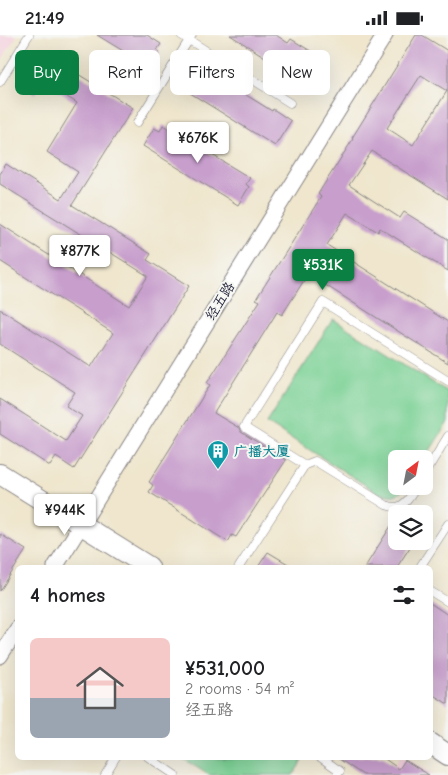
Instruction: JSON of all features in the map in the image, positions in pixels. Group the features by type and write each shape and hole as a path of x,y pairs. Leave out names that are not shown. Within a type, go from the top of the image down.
{"street":[{"name":"经五路","path":"56,565 385,35"},
{"path":"0,474 146,565"},
{"path":"0,656 15,633"},
{"path":"433,745 448,755"}],"lane":[{"path":"0,82 29,35"},
{"path":"181,35 190,37 290,103"},
{"path":"137,123 190,37"},
{"path":"305,465 244,427 323,302 448,381"},
{"path":"433,460 448,436"},
{"path":"240,565 305,465 315,461 386,505 396,507 402,505 411,495"},
{"path":"421,565 448,524"},
{"path":"433,593 448,603"},
{"path":"105,775 114,760"},
{"path":"152,760 175,775"},
{"path":"324,760 340,771 337,775"}],"shaded area":[{"path":"0,35 17,35 0,63"},
{"path":"398,760 409,760 433,775 389,775"}],"green space":[{"path":"333,319 448,392 448,422 430,450 388,450 388,495 378,493 267,423"},
{"path":"185,760 302,761 293,775 209,775"}],"building":[{"path":"97,35 147,35 161,44 157,50 122,50"},
{"path":"230,35 276,35 288,43 291,39 309,50 263,50 263,56"},
{"path":"416,35 422,35 448,51 448,199 372,151 349,185 400,218 404,212 448,239 448,271 380,228 378,232 347,213 327,245 448,322 448,363 308,274 282,315 277,312 214,413 286,460 236,537 232,535 228,542 149,492 153,485 149,482 210,385 207,383 260,301 256,299 321,197 318,194","holes":["421,75 447,91 413,145 387,128"]},
{"path":"79,75 89,81 89,95 112,95 133,108 72,205 151,254 147,260 189,286 74,469 56,457 50,466 0,434 0,399 66,441 82,416 66,406 75,392 0,344 0,309 91,367 113,333 0,261 0,224 129,306 148,276 0,184 0,174 6,164 61,199 78,172 47,152 77,103 64,95 79,95"},
{"path":"193,95 246,95 272,111 273,109 291,121 275,146"},
{"path":"163,125 250,178 246,184 249,187 238,205 143,146 154,128 160,131"},
{"path":"388,531 388,550 408,550 398,565 366,565"},
{"path":"0,534 26,550 0,591"},
{"path":"268,552 290,565 259,565"},
{"path":"433,605 448,615 448,704 433,695"},
{"path":"340,760 386,760 399,769 405,760 429,775 363,775"}],"place":[{"name":"广播大厦","path":"218,470"}]}
